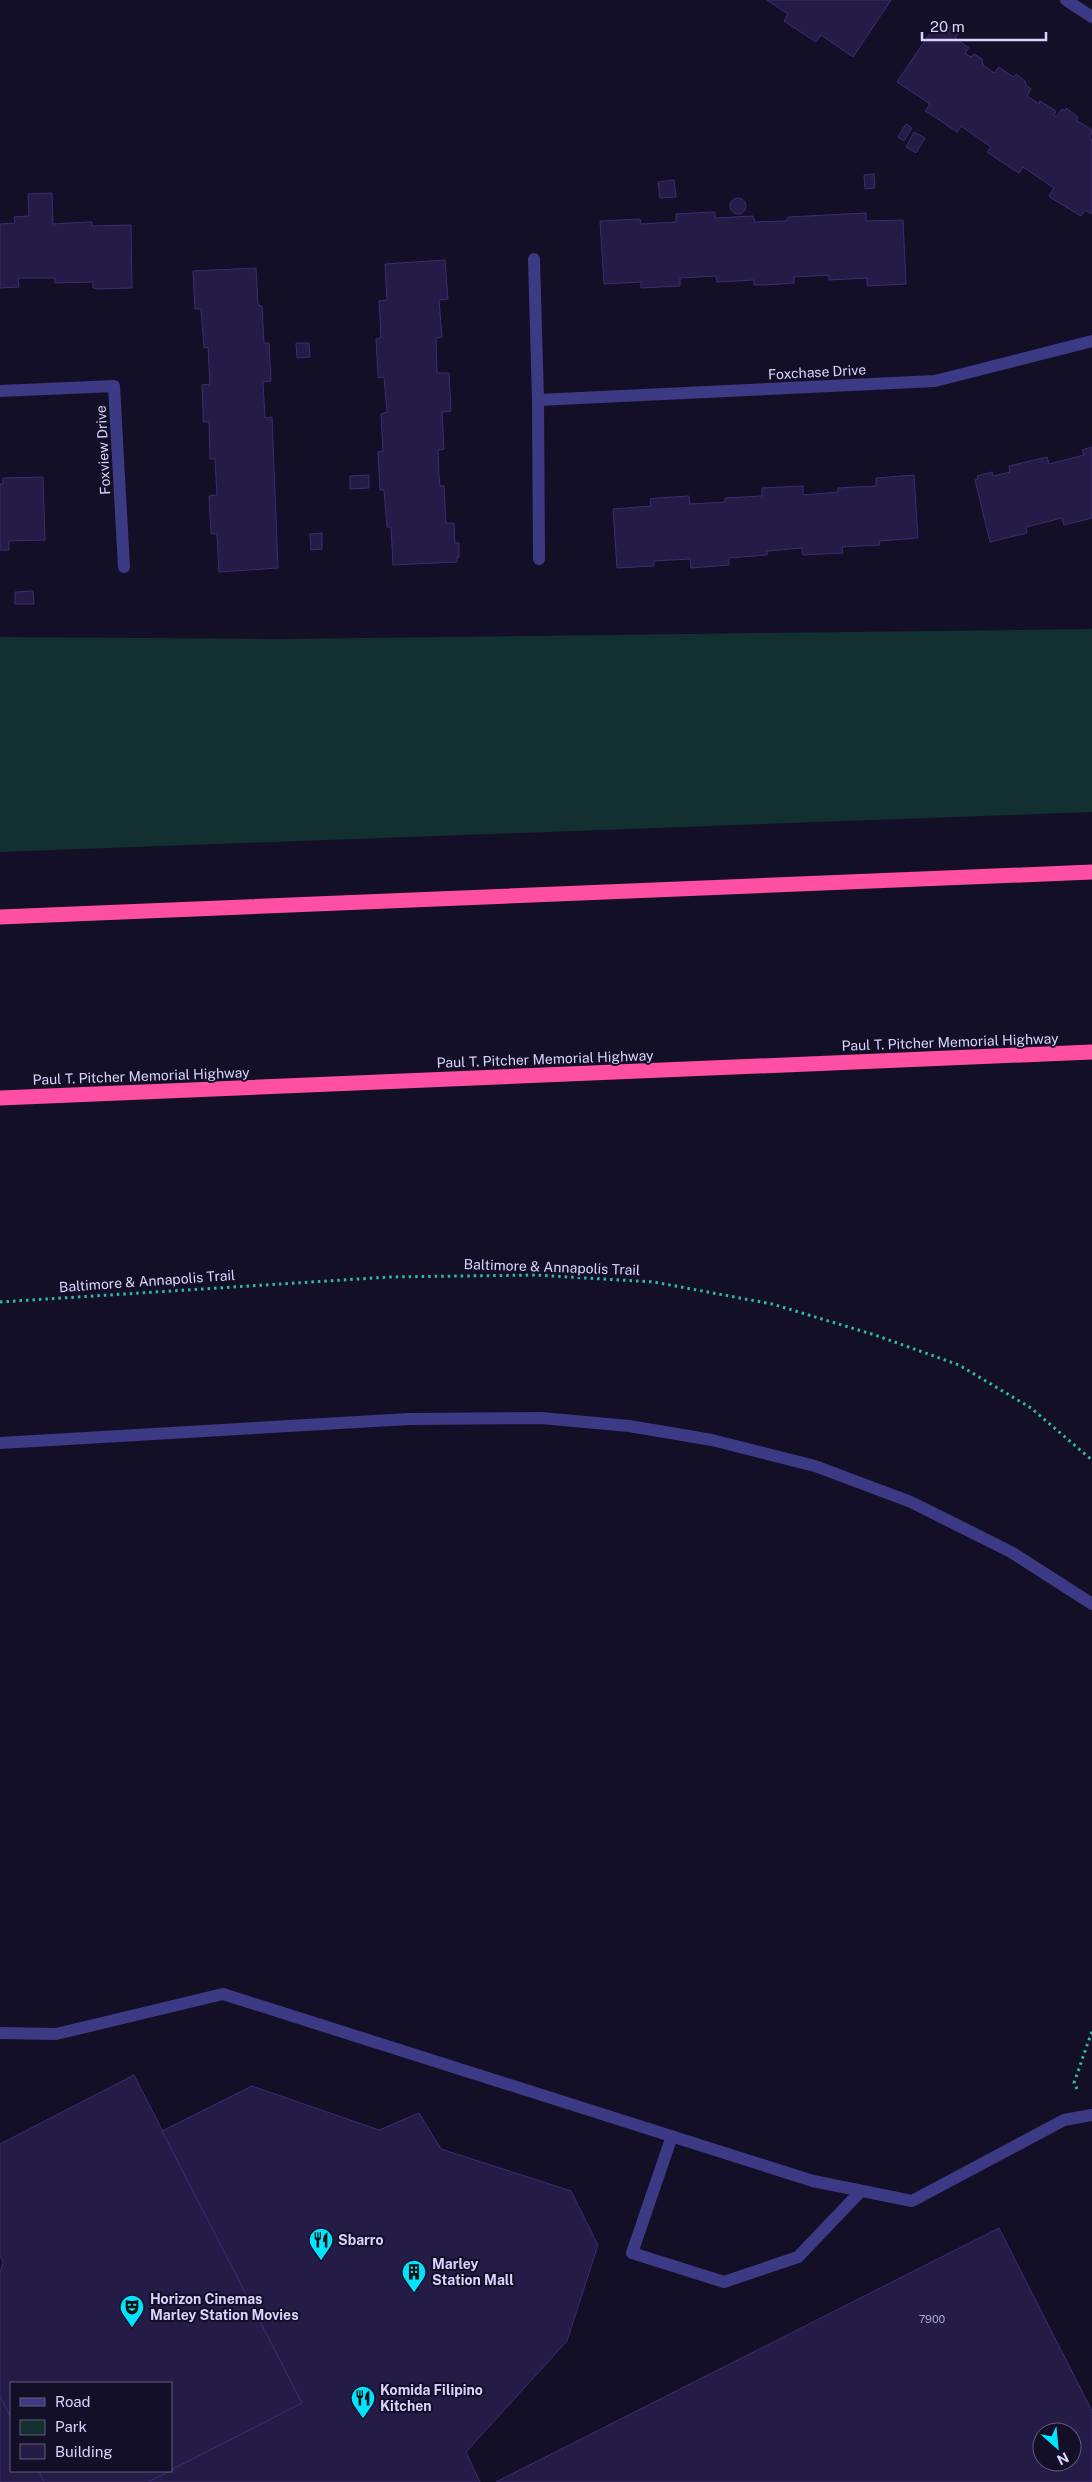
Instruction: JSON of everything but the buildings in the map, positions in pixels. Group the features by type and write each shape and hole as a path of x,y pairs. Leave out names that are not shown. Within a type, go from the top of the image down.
{"highway":[{"path":"0,917 1092,872"},
{"name":"Paul T. Pitcher Memorial Highway","path":"0,1098 1092,1052"}],"street":[{"path":"1066,0 1092,17"},
{"path":"534,258 538,400 539,559"},
{"name":"Foxchase Drive","path":"538,400 935,381 1092,341"},
{"name":"Foxview Drive","path":"0,391 114,386 124,567"},
{"path":"0,1443 409,1419 541,1418 629,1426 712,1440 815,1466 911,1502 1011,1552 1092,1604"},
{"path":"0,2033 56,2034 223,1994 813,2181 912,2201 1064,2120 1092,2115"},
{"path":"672,2136 632,2253 724,2282 798,2257 861,2191"}],"path":[{"name":"Baltimore & Annapolis Trail","path":"0,1302 389,1277 535,1275 654,1282 772,1304 875,1335 959,1365 1031,1408 1092,1460"},
{"path":"1092,2031 1074,2083 1092,2115"}],"green space":[{"path":"1092,629 1092,812 0,852 0,637 279,639"}],"place":[{"name":"Sbarro","path":"321,2261"},
{"name":"Marley Station Mall","path":"414,2293"},
{"name":"Horizon Cinemas Marley Station Movies","path":"132,2328"},
{"name":"Komida Filipino Kitchen","path":"363,2419"}]}
